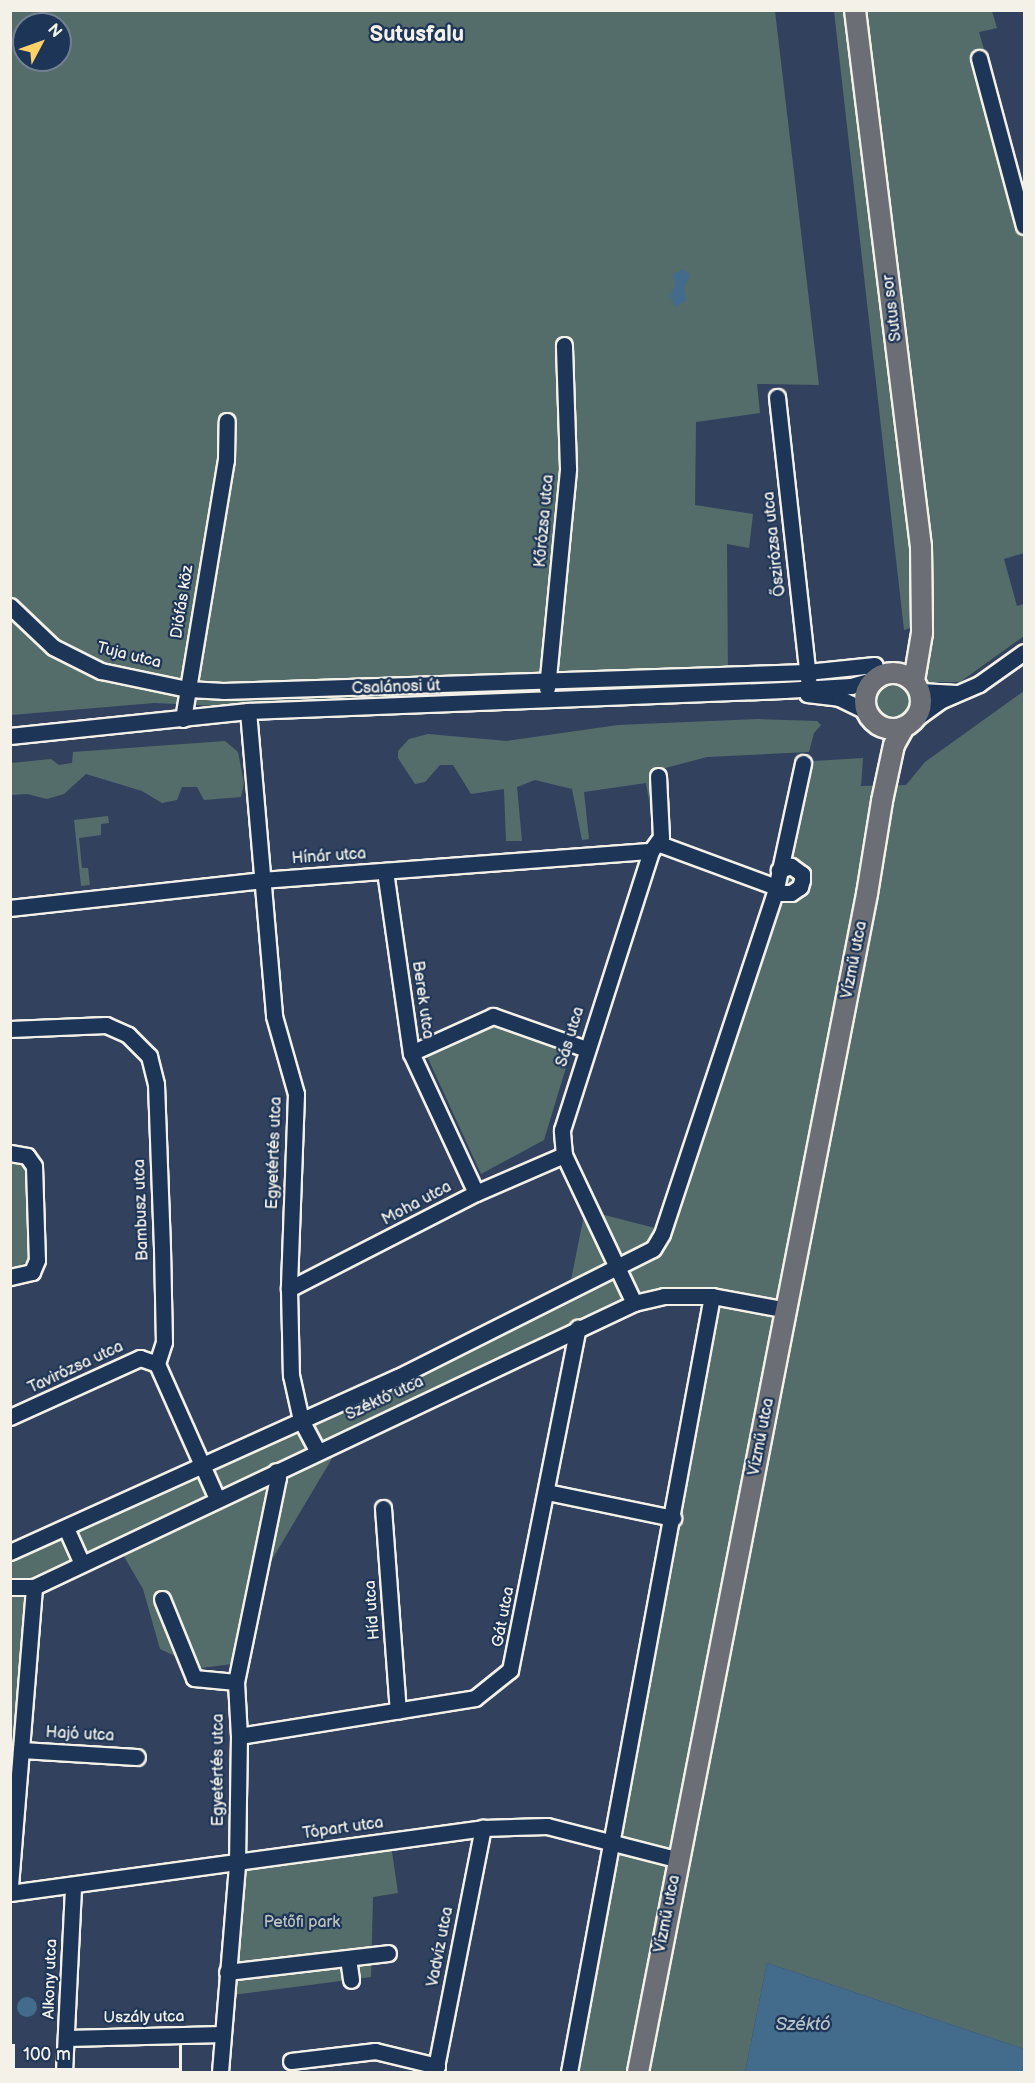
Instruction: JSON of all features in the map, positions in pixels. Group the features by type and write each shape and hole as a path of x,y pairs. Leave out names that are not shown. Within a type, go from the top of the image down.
{"main road":[{"name":"Sutus sor","path":"855,10 921,547 921,607"},
{"path":"882,801 872,718 866,694 880,672 910,642 921,607"},
{"path":"882,801 894,745 922,703 917,686 921,607"},
{"path":"880,672 903,674 917,686"},
{"path":"872,718 890,729 909,723"},
{"name":"Vízmű utca","path":"638,2073 867,894 882,801"}],"street":[{"path":"979,58 1024,226"},
{"name":"Kőrózsa utca","path":"546,700 568,468 564,345"},
{"name":"Őszirózsa utca","path":"777,397 808,679"},
{"name":"Diófás köz","path":"183,719 218,490 226,460 227,421"},
{"name":"Tuja utca","path":"10,606 53,646 101,671 187,689 223,692 548,681 808,679"},
{"path":"909,723 940,702 962,693 1024,652"},
{"name":"Csalánosi út","path":"784,690 808,679 851,686 880,672"},
{"path":"917,686 962,693"},
{"name":"Csalánosi út","path":"10,736 248,711 784,690 839,698 872,718"},
{"name":"Egyetértés utca","path":"248,711 274,1016 296,1094 289,1288 291,1375 301,1420 318,1452"},
{"path":"618,1269 647,1255 662,1234 776,890 803,763"},
{"name":"Sás utca","path":"634,1303 564,1155 562,1130 586,1049 654,847 662,837 658,776"},
{"path":"654,847 776,890 791,893 801,887 802,874 791,866 779,870"},
{"name":"Hínár utca","path":"10,908 262,880 654,847"},
{"name":"Berek utca","path":"385,871 411,1053 476,1193"},
{"path":"411,1053 493,1016 586,1049"},
{"name":"Bambusz utca","path":"10,1029 106,1026 128,1035 149,1056 156,1084 162,1248 164,1342 157,1364"},
{"path":"10,1153 27,1156 34,1166 37,1256 32,1272 10,1277"},
{"name":"Moha utca","path":"289,1288 476,1193 564,1155"},
{"name":"Széktó utca","path":"10,1552 66,1528 201,1462 301,1420 618,1269"},
{"name":"Széktó utca","path":"10,1587 34,1587 81,1562 634,1303 664,1296 712,1296 787,1311"},
{"path":"568,2073 673,1518 712,1296"},
{"name":"Gát utca","path":"239,1736 475,1698 510,1670 578,1328"},
{"name":"Tavirózsa utca","path":"10,1417 140,1358 157,1364"},
{"path":"157,1364 217,1499"},
{"name":"Egyetértés utca","path":"220,2073 237,1863 239,1736 236,1682 278,1478 276,1471"},
{"path":"547,1492 673,1518"},
{"name":"Híd utca","path":"383,1508 398,1710"},
{"path":"66,1528 81,1562"},
{"path":"10,1886 34,1587"},
{"path":"162,1599 194,1678 236,1682"},
{"name":"Hajó utca","path":"21,1750 137,1757"},
{"name":"Tópart utca","path":"10,1893 483,1828 548,1826 679,1860"},
{"name":"Vadvíz utca","path":"436,2069 483,1828"},
{"name":"Alkony utca","path":"64,2073 73,1886"},
{"path":"227,1972 388,1953"},
{"path":"348,1958 351,1980"},
{"name":"Uszály utca","path":"67,2038 222,2034"},
{"path":"291,2061 375,2051 436,2069"}],"green space":[{"path":"11,11 775,11 819,385 757,384 760,413 696,422 695,505 753,514 749,548 727,544 728,679 219,706 154,703 11,715"},
{"path":"834,11 992,11 997,28 979,32 1024,189 1024,553 1004,559 1017,606 1024,604 1024,636 960,682 929,682 919,670 921,625 904,630"},
{"path":"894,679 909,686 916,701 909,716 894,723 879,716 872,701 879,686"},
{"path":"1024,691 1024,2049 767,1963 745,2072 571,2072 717,1301 638,1305 340,1445 264,1573 240,1663 201,1668 160,1649 143,1589 119,1548 40,1592 11,1882 10,1545 569,1290 585,1210 655,1228 781,848 797,762 863,758 861,786 906,785 925,762"},
{"path":"758,719 817,721 821,725 814,733 809,752 707,757 654,771 657,813 651,812 646,783 584,792 589,839 582,840 572,789 535,780 517,787 522,841 506,841 504,789 471,794 453,765 440,765 425,782 415,784 398,758 398,751 409,739 428,734 507,741 618,725"},
{"path":"225,741 238,752 244,783 241,797 204,800 197,787 182,787 177,800 162,803 142,791 86,774 64,794 47,799 27,794 11,795 11,763 51,759 59,765 72,763 73,752"},
{"path":"108,816 109,823 101,824 101,835 79,838 82,868 88,868 90,885 81,886 74,820"},
{"path":"492,1025 571,1051 544,1140 481,1174 426,1054"},
{"path":"10,1157 18,1157 28,1166 32,1260 11,1269"},
{"name":"Petőfi park","path":"391,1845 398,1893 373,1897 371,1977 232,1995 243,1868"}],"water":[{"path":"683,269 690,275 684,288 687,300 676,307 670,296 675,286 673,274"},
{"name":"Széktó","path":"767,1963 1024,2049 1024,2072 745,2072"},
{"path":"27,1997 34,2000 37,2007 34,2014 27,2017 20,2014 17,2007 20,2000"}],"district":[{"name":"Sutusfalu","path":"417,35"}]}
